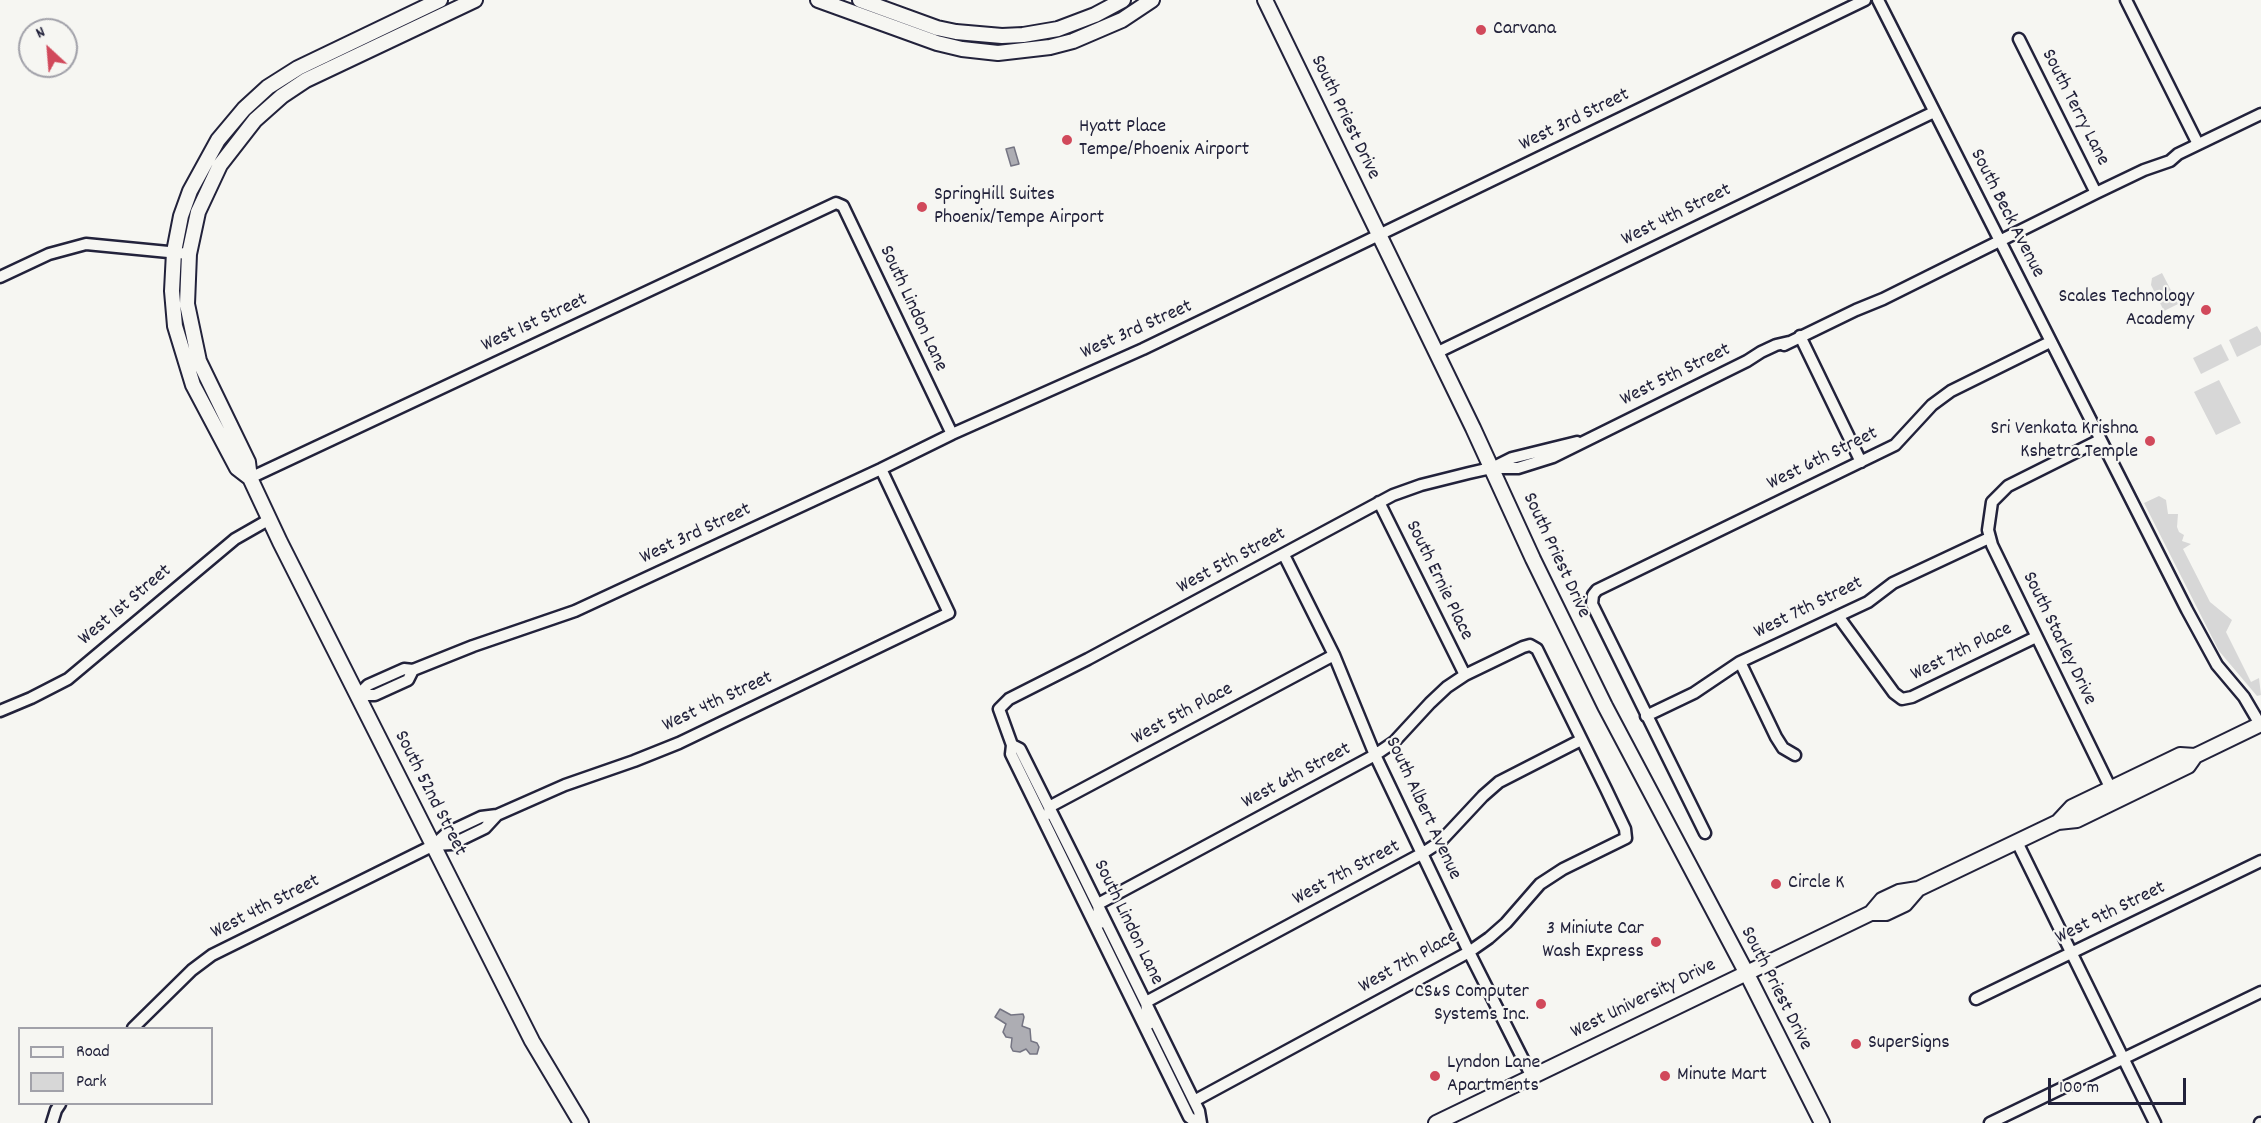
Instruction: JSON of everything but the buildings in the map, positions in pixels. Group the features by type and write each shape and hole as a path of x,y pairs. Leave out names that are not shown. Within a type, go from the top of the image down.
{"main road":[{"path":"250,478 237,468 187,370 174,318 172,291 174,252 181,216 199,173 218,140 268,87 298,68 440,0"},
{"path":"250,478 248,462 205,375 193,338 187,304 189,254 198,213 209,184 234,144 263,111 306,80 475,0"},
{"path":"818,0 910,34 962,49 998,53 1060,45 1107,27 1152,0"},
{"path":"860,0 923,23 956,32 1002,36 1045,32 1084,20 1123,0"},
{"name":"South Priest Drive","path":"1265,0 1605,706 1746,972 1822,1123"},
{"path":"962,49 974,44 1028,43 1045,32"},
{"name":"South 52nd Street","path":"250,478 532,1041 581,1123"},
{"name":"West University Drive","path":"2058,822 2072,807 2180,755 2195,756 2261,725"},
{"name":"West University Drive","path":"1436,1123 1870,913 1882,900 1899,892 1918,890 2058,822 2077,820 2188,766 2195,756"}],"street":[{"name":"West 3rd Street","path":"358,695 368,685 391,674 404,669 413,670 473,646 575,611 952,434 1143,349 1865,0"},
{"name":"South Beck Avenue","path":"1878,0 2208,650 2223,673 2249,704 2261,725"},
{"path":"2126,0 2198,144"},
{"name":"South Terry Lane","path":"2019,39 2096,193"},
{"name":"West 4th Street","path":"1436,353 1934,112"},
{"name":"West 5th Street","path":"999,709 1009,699 1284,555 1379,502 1421,485 1491,468 1512,458 1588,439 1776,345 1789,342 1856,310 1881,294 1896,291 2144,170 2153,163 2178,154 2261,114"},
{"name":"South Lindon Lane","path":"836,203 843,206 952,434"},
{"name":"West 1st Street","path":"250,478 836,203"},
{"path":"0,277 49,254 86,244 189,254"},
{"path":"1800,336 1861,462"},
{"name":"West 6th Street","path":"1597,590 1895,446 1922,415 1951,391 2050,342"},
{"name":"South Starley Drive","path":"2100,440 2008,486 1992,502 1988,519 1989,538 2110,789"},
{"name":"West 4th Street","path":"135,1027 192,970 212,955 434,845 447,832 472,820 497,815 557,789 679,743 949,613 881,469"},
{"name":"South Ernie Place","path":"1379,502 1464,675"},
{"name":"West 1st Street","path":"0,711 68,679 235,539 270,519"},
{"name":"West 7th Street","path":"1646,716 1694,693 1740,662 1873,598 1893,583 1989,538"},
{"name":"South Albert Avenue","path":"1284,555 1334,655 1375,755 1469,952 1532,1077"},
{"name":"South Priest Drive","path":"1597,590 1593,595 1592,604 1705,833"},
{"name":"West 7th Place","path":"1838,616 1894,693 1902,699 1912,697 2036,637"},
{"name":"West 6th Street","path":"1098,904 1375,755 1394,742 1430,703 1464,675 1523,646 1530,645 1537,649 1581,740"},
{"name":"West 5th Place","path":"1049,807 1334,655"},
{"path":"1740,662 1776,737 1783,748 1795,755"},
{"name":"South Lindon Lane","path":"999,709 1012,745 1011,754 1189,1117 1199,1123"},
{"name":"West 7th Street","path":"1146,1002 1423,853 1440,842 1499,782 1581,740"},
{"name":"West 7th Place","path":"1194,1101 1469,952 1506,922 1540,884 1563,869 1626,838 1625,829 1581,740"},
{"name":"South Lindon Lane","path":"1012,745 1020,749 1098,904 1199,1111 1199,1123"},
{"path":"1049,807 1054,842"},
{"path":"2017,842 2155,1123"},
{"name":"West 9th Street","path":"1976,999 2261,861"},
{"path":"1098,904 1101,936"},
{"path":"1990,1123 2261,992"},
{"path":"1146,1002 1149,1033"},
{"path":"1161,1058 1170,1063 1186,1096 1194,1101"},
{"path":"52,1123 58,1107"}],"green space":[{"path":"2162,273 2178,304 2164,311 2151,285 2152,278"},
{"path":"2257,326 2261,333 2261,345 2237,357 2229,340"},
{"path":"2221,344 2229,360 2201,374 2193,358"},
{"path":"2219,380 2241,423 2216,435 2194,392"},
{"path":"2159,496 2166,500 2168,514 2178,514 2177,527 2184,535 2182,541 2191,544 2183,549 2210,602 2232,620 2226,632 2251,682 2259,678 2261,695 2257,696 2219,651 2144,503"}],"shaded area":[{"path":"1014,147 1019,164 1011,166 1006,149"},
{"path":"1000,1009 1011,1015 1023,1014 1022,1026 1030,1029 1031,1041 1037,1043 1039,1047 1037,1054 1030,1054 1026,1049 1020,1052 1013,1051 1012,1038 1006,1037 1003,1032 1006,1024 995,1017"}],"place":[{"name":"Carvana","path":"1481,30"},
{"name":"Hyatt Place Tempe/Phoenix Airport","path":"1067,140"},
{"name":"SpringHill Suites Phoenix/Tempe Airport","path":"922,207"},
{"name":"Scales Technology Academy","path":"2206,310"},
{"name":"Sri Venkata Krishna Kshetra Temple","path":"2150,441"},
{"name":"Circle K","path":"1776,884"},
{"name":"3 Miniute Car Wash Express","path":"1656,942"},
{"name":"CS&S Computer Systems Inc.","path":"1541,1004"},
{"name":"SuperSigns","path":"1856,1044"},
{"name":"Lyndon Lane Apartments","path":"1435,1076"},
{"name":"Minute Mart","path":"1665,1076"}]}
